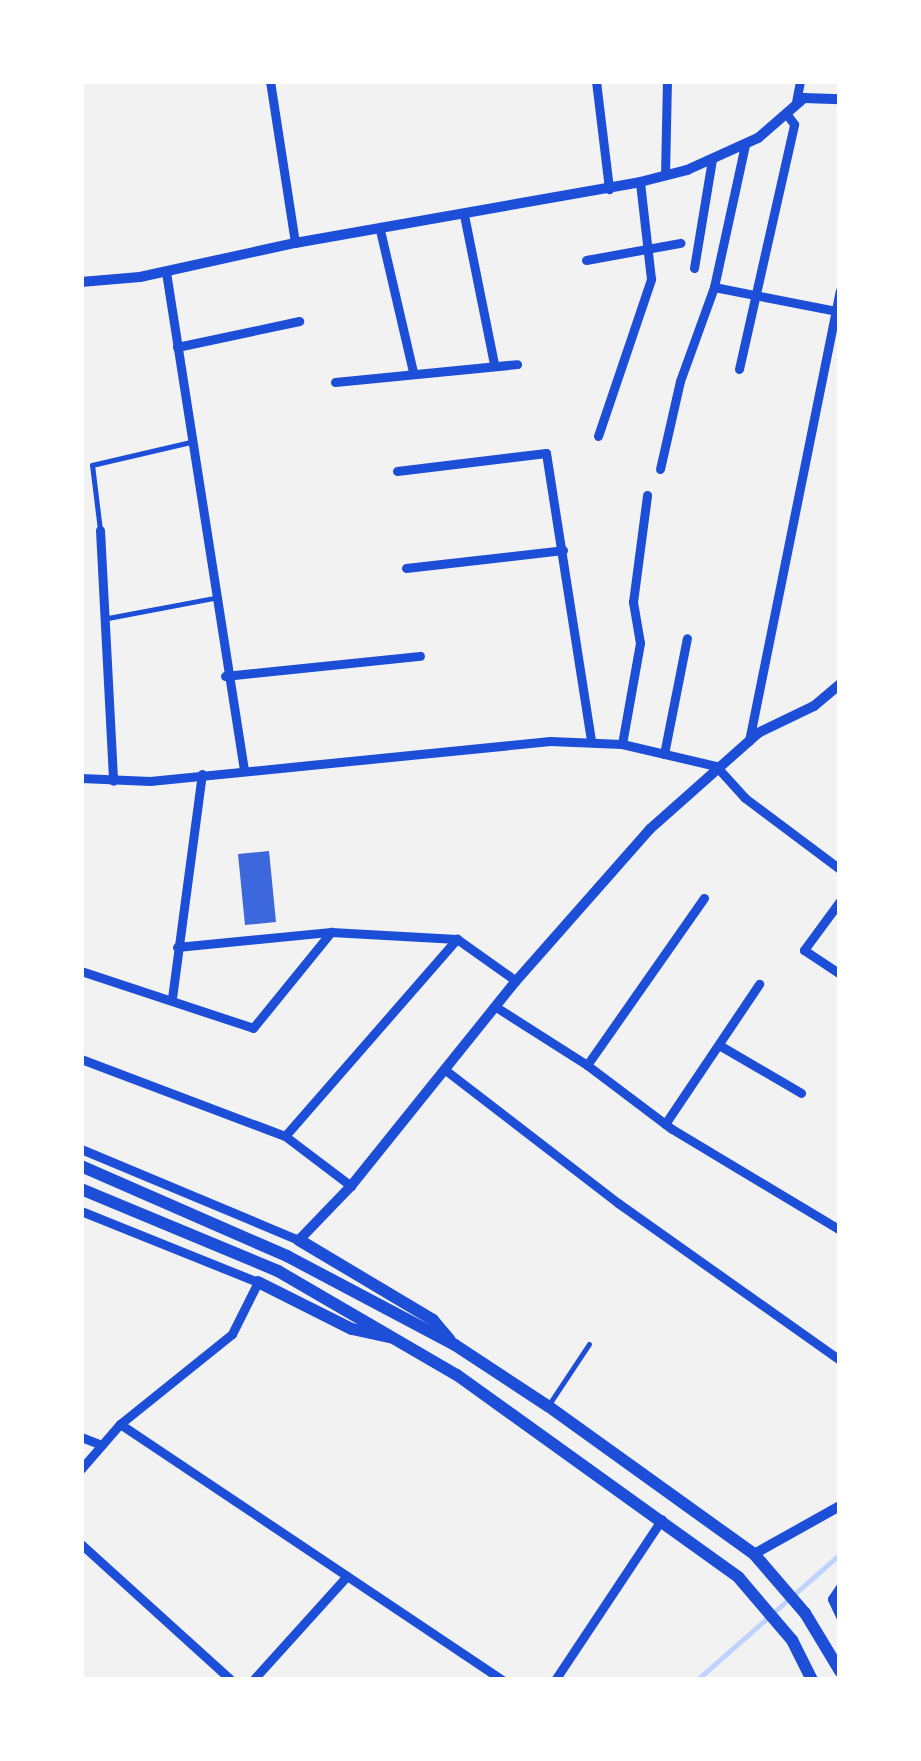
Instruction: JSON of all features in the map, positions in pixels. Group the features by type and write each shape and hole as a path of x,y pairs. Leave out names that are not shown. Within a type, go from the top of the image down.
{"main road":[{"path":"81,1166 287,1256 454,1345 548,1406 759,1559 805,1613 840,1672"},
{"path":"81,1190 278,1271 398,1338 633,1498 739,1578 784,1629 812,1680"},
{"path":"299,1240 434,1320 454,1345"},
{"path":"258,1282 352,1329 398,1338"},
{"path":"633,1498 650,1477"}],"street":[{"path":"270,81 295,243"},
{"path":"596,81 609,189"},
{"path":"665,176 668,81"},
{"path":"81,282 166,272 295,243 665,176 745,145 788,116 800,81"},
{"path":"796,101 810,95 840,99"},
{"path":"739,369 794,124 788,116"},
{"path":"660,469 680,381 714,287 745,145"},
{"path":"694,268 712,159"},
{"path":"598,436 651,279 640,182"},
{"path":"464,215 494,364"},
{"path":"380,230 412,372"},
{"path":"586,260 680,243"},
{"path":"166,272 244,770"},
{"path":"714,287 836,311"},
{"path":"748,741 840,291"},
{"path":"177,347 299,321"},
{"path":"335,382 517,364"},
{"path":"398,471 546,453 591,742"},
{"path":"622,744 640,643 633,602 646,495"},
{"path":"100,530 113,781"},
{"path":"406,568 563,550"},
{"path":"664,754 687,638"},
{"path":"226,676 420,656"},
{"path":"81,1149 299,1240 351,1186 516,981 650,829 748,741 814,706 840,684"},
{"path":"81,778 113,781 591,742 622,744 716,766 746,797 840,868"},
{"path":"172,998 202,774"},
{"path":"587,1065 704,898"},
{"path":"840,902 804,950 840,974"},
{"path":"177,947 332,932 457,939 516,981"},
{"path":"81,970 254,1028 332,932"},
{"path":"285,1136 457,939"},
{"path":"665,1124 758,984"},
{"path":"496,1007 587,1065 665,1124 840,1230"},
{"path":"719,1045 802,1093"},
{"path":"81,1059 285,1136 351,1186"},
{"path":"444,1070 618,1203 840,1360"},
{"path":"81,1211 258,1282 232,1334 211,1357 120,1424 81,1469"},
{"path":"120,1424 503,1680"},
{"path":"81,1437 102,1445"},
{"path":"759,1559 840,1506"},
{"path":"555,1680 662,1519"},
{"path":"81,1544 231,1680"},
{"path":"254,1680 347,1576"},
{"path":"840,1587 832,1599 840,1616"}],"lane":[{"path":"100,530 92,465 191,442"},
{"path":"104,618 214,598"},
{"path":"548,1406 589,1344"}],"building":[{"path":"269,851 276,922 245,925 238,854"}],"waterway":[{"path":"697,1680 840,1554"}]}
